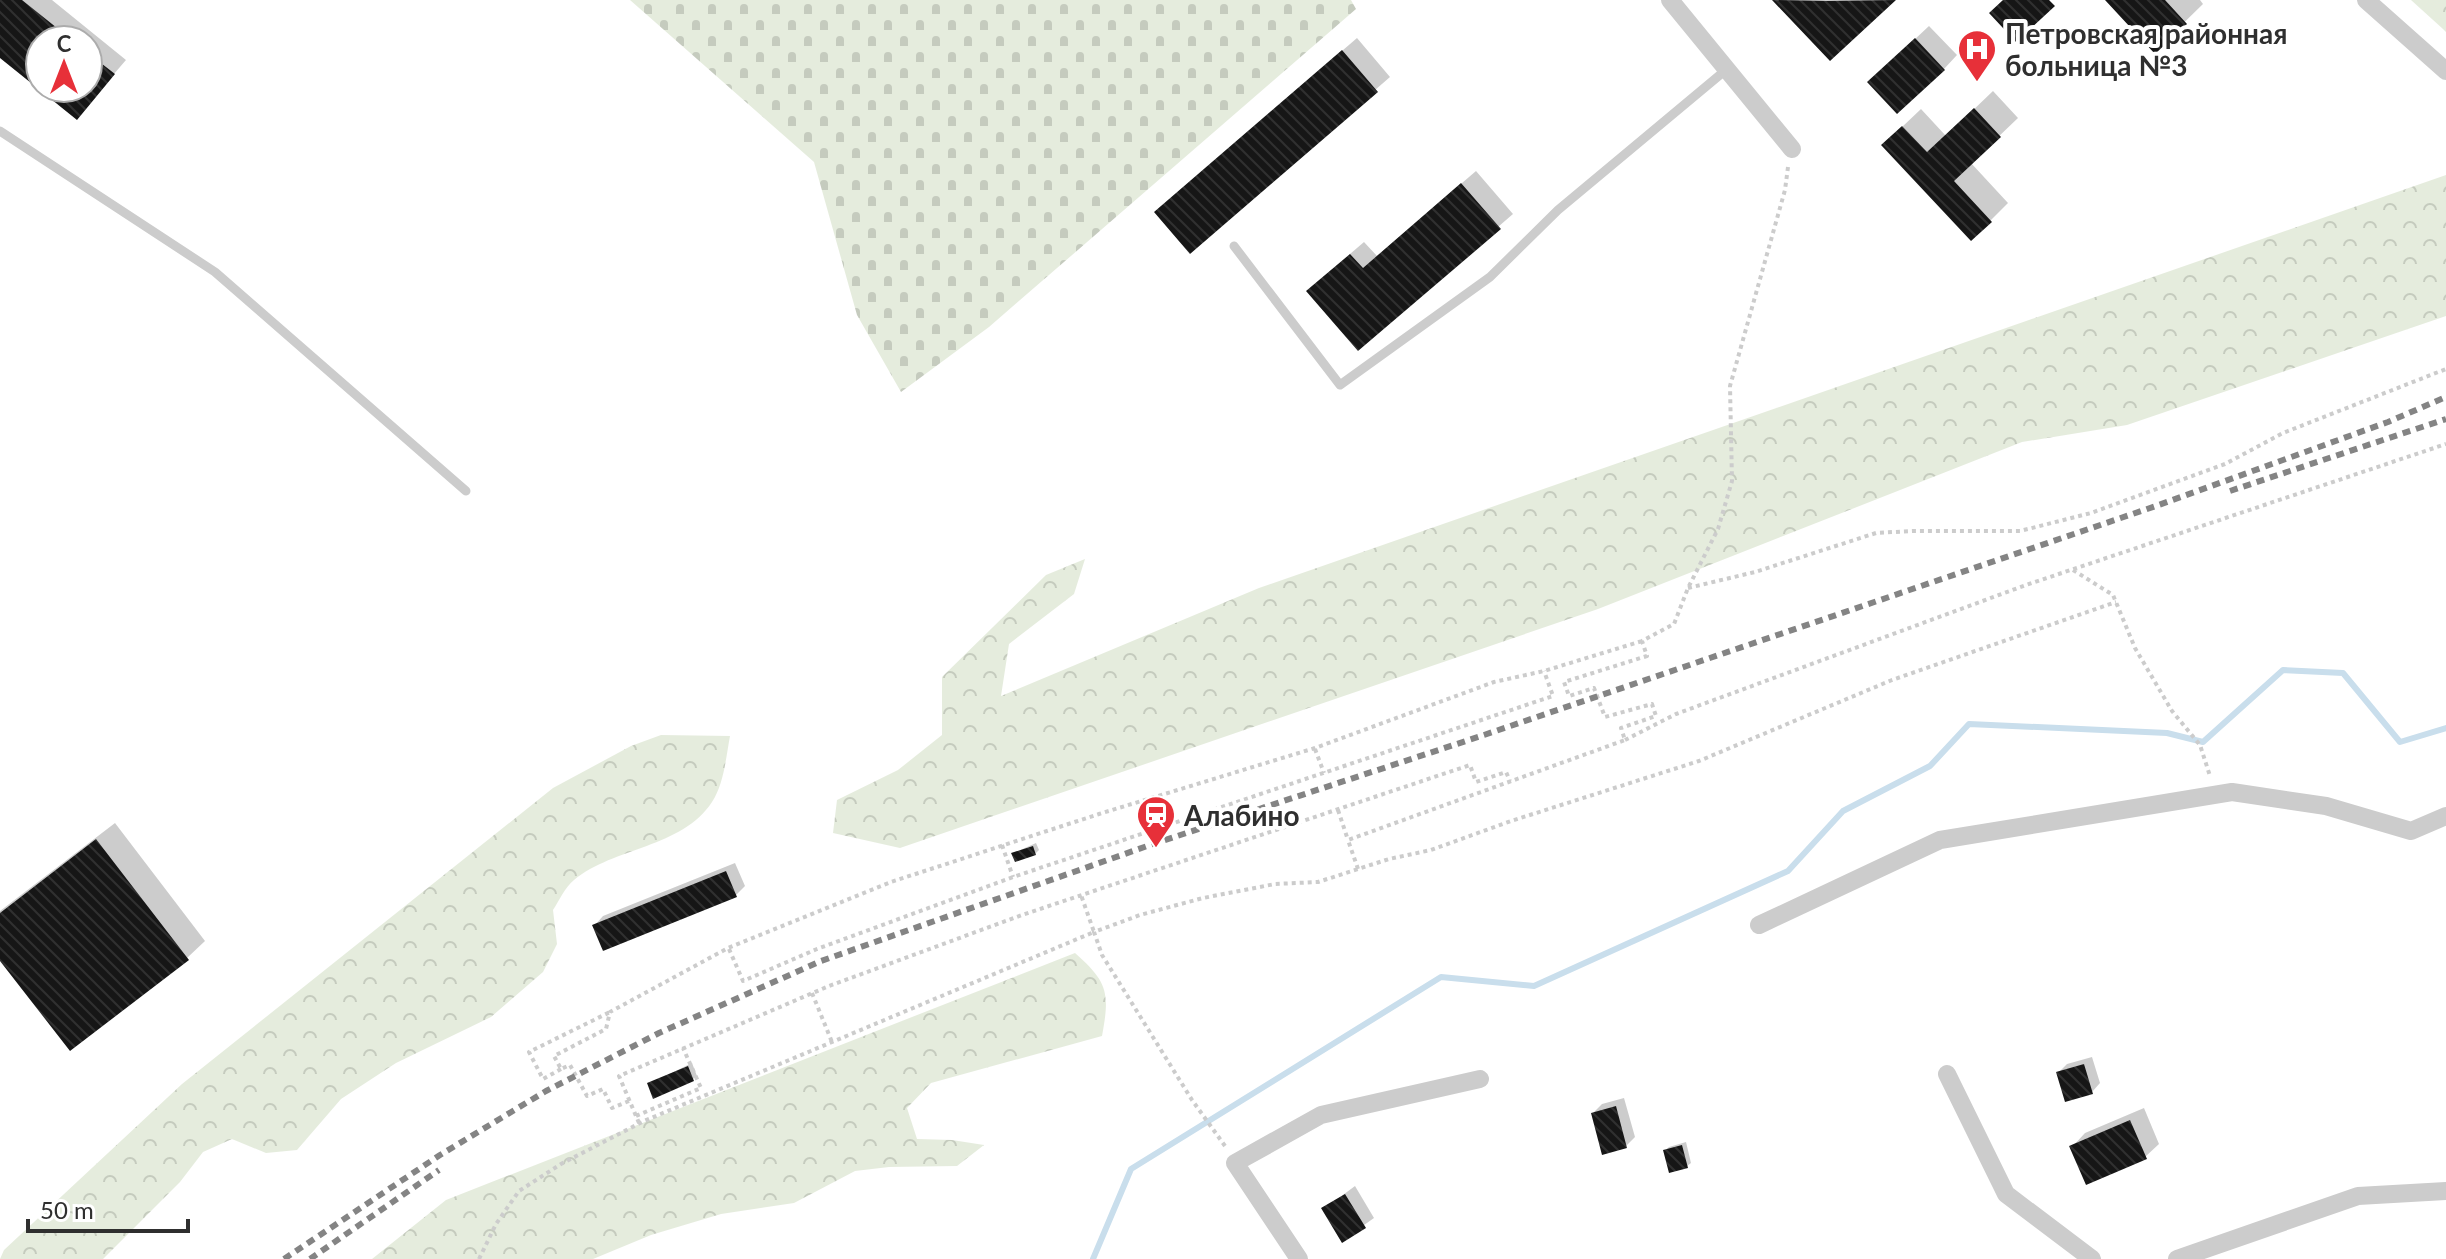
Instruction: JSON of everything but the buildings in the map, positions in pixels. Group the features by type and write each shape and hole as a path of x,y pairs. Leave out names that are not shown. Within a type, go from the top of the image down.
{"street":[{"path":"1670,0 1792,149"},
{"path":"2366,0 2446,71"},
{"path":"1759,925 1940,840 2232,792 2326,806 2411,831 2446,816"},
{"path":"1947,1074 2006,1194 2092,1259"},
{"path":"1299,1259 1235,1163 1321,1115 1480,1079"},
{"path":"2177,1259 2358,1196 2446,1191"}],"lane":[{"path":"1234,246 1340,385 1490,277 1558,210 1727,69"},
{"path":"0,131 215,272 466,491"}],"path":[{"path":"629,1101 612,1108 603,1089 587,1096 570,1065 543,1079 529,1052 728,948 891,882 1315,748 1494,682 1544,671 1642,641 1674,624 1688,588 1718,529 1732,481 1730,386 1785,190 1792,149"},
{"path":"1688,588 1755,572 1876,533 2020,531 2091,513 2225,464 2283,433 2446,369"},
{"path":"1348,840 1625,740 1676,714 2072,569 2446,444"},
{"path":"2072,569 2113,595 2135,648 2172,711 2200,745 2209,775 2232,792"},
{"path":"479,1258 496,1224 519,1191 561,1164 639,1123 1094,932 1140,915 1203,898 1275,884 1318,882 1389,859 1431,850 1699,761 1892,680 2116,602"},
{"path":"1625,740 1621,728 1656,716 1652,704 1605,717 1594,688 1569,696 1564,682 1647,656 1642,641"},
{"path":"728,948 743,981 817,949 1013,877 1553,696 1544,671"},
{"path":"1315,748 1324,773"},
{"path":"639,1123 619,1076 812,993 1081,895 1470,765 1476,782 1506,772 1510,781"},
{"path":"1338,810 1358,870"},
{"path":"1002,845 1013,877"},
{"path":"1081,895 1102,955 1219,1138"},
{"path":"812,993 832,1042"},
{"path":"561,1069 554,1056 606,1029 610,1012"},
{"path":"636,1116 701,1088 683,1048"}],"green space":[{"path":"630,0 1351,0 1356,9 989,327 901,392 857,315 814,162"},
{"path":"2411,0 2446,0 2446,32 2443,29"},
{"path":"2446,175 2446,316 2127,425 2022,442 1598,609 900,848 833,833 837,800 898,770 942,735 942,677 1046,575 1085,559 1074,594 1009,644 1001,696 1259,588"},
{"path":"661,735 730,736 722,779 712,802 683,829 608,860 571,883 553,910 557,944 543,972 491,1017 396,1063 341,1099 297,1150 266,1153 232,1139 203,1152 180,1182 103,1259 0,1259 4,1250 182,1084 553,788 631,746"},
{"path":"1075,953 1094,972 1104,989 1106,1009 1102,1036 931,1083 907,1108 917,1139 984,1145 957,1166 855,1171 794,1203 721,1214 651,1235 593,1259 372,1259 446,1200"}],"waterway":[{"path":"1093,1259 1131,1169 1441,977 1534,986 1788,871 1843,811 1930,766 1969,724 2167,733 2203,742 2283,670 2343,673 2400,742 2446,728"}],"railway":[{"path":"284,1259 440,1155 546,1091 659,1033 821,961 1153,844 1484,735 2156,506 2388,422 2446,397"},
{"path":"2230,491 2446,419"},
{"path":"310,1259 439,1170"}],"place":[{"name":"Петровская районная больница №3","path":"1977,83"},
{"name":"Алабино","path":"1156,849"}]}
